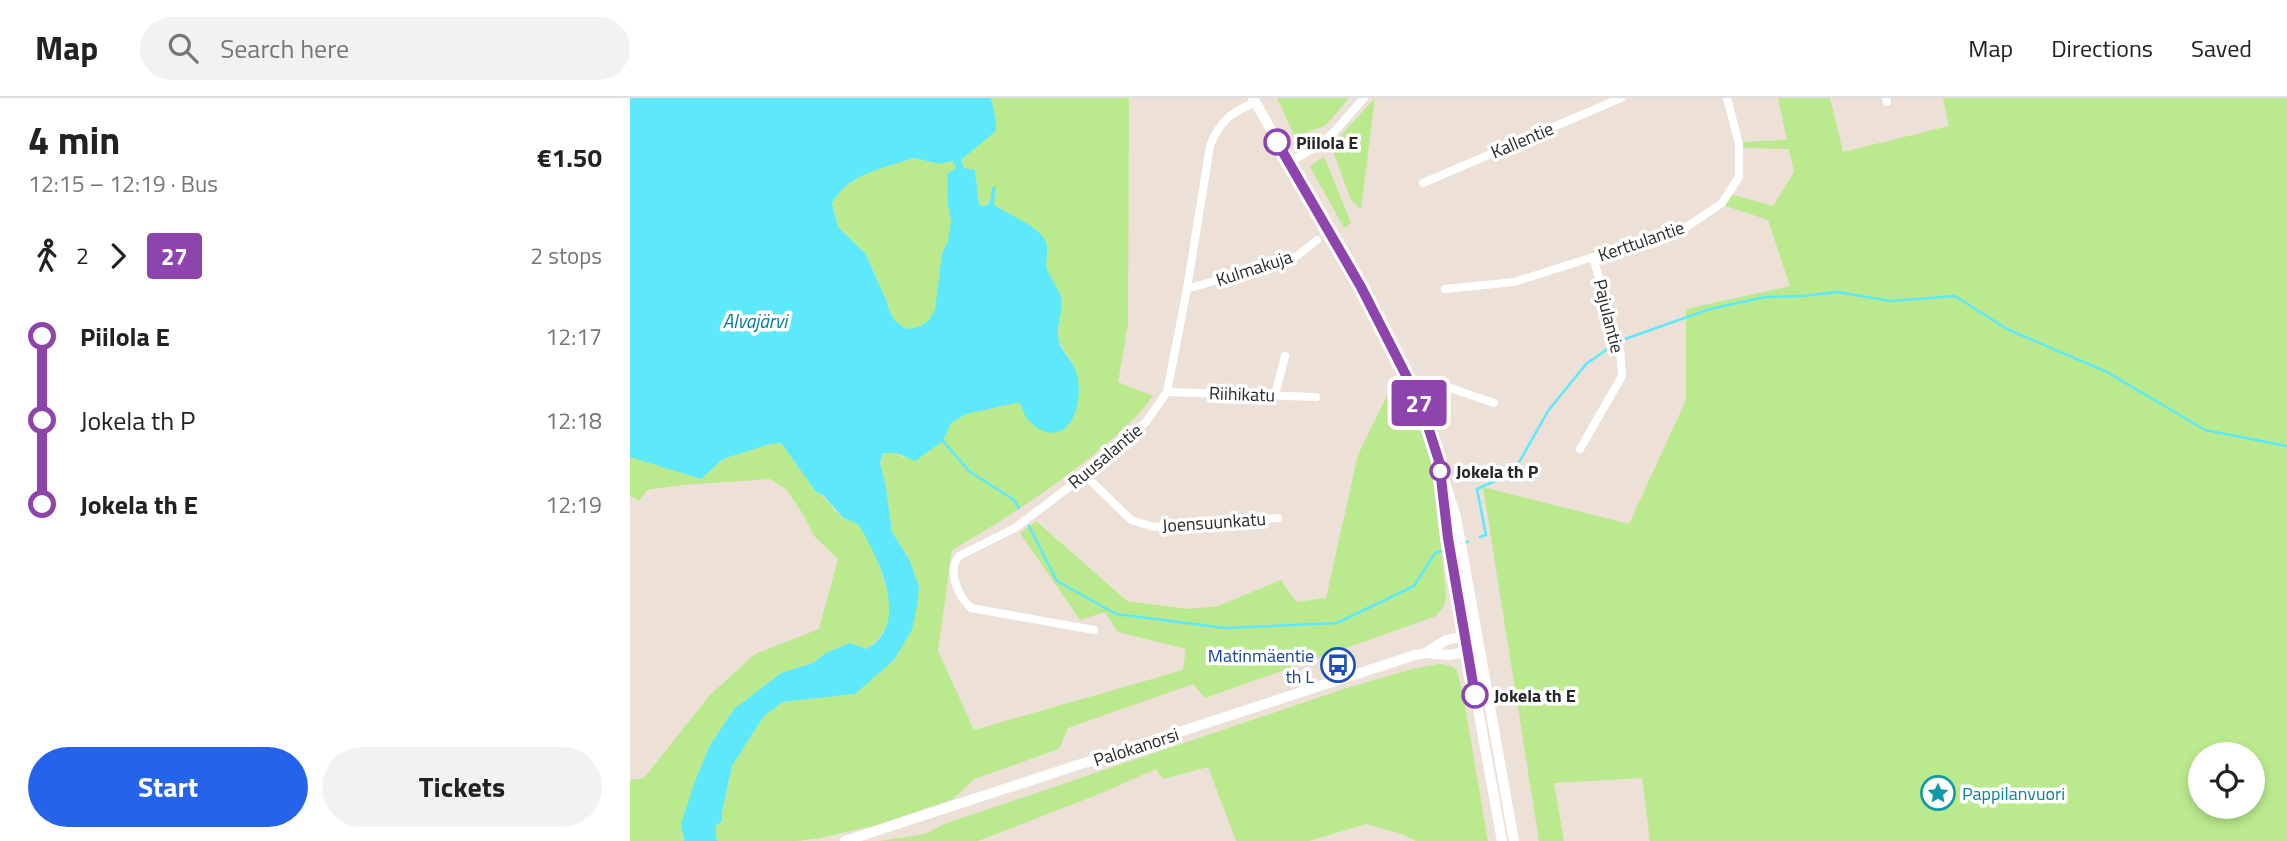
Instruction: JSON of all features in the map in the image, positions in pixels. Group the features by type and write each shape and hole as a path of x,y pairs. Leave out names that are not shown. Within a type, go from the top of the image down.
{"main road":[{"path":"1254,100 1358,283 1413,389 1439,461 1448,538 1514,841"},
{"name":"Palokanorsi","path":"845,841 1426,653 1446,640 1470,634"},
{"path":"1473,650 1502,841"},
{"name":"Palokanorsi","path":"1426,653 1449,655 1473,650"}],"street":[{"path":"1289,162 1318,146 1364,98"},
{"name":"Kallentie","path":"1423,183 1621,98"},
{"name":"Kerttulantie","path":"1445,289 1514,282 1685,228 1722,203 1739,177 1739,144 1727,98"},
{"name":"Ruusalantie","path":"1094,630 971,608 961,598 953,569 954,562 959,556 1015,528 1085,475 1146,422 1167,391 1210,146 1216,131 1230,114 1254,100"},
{"name":"Kulmakuja","path":"1187,289 1297,256 1317,240"},
{"name":"Pajulantie","path":"1580,449 1622,376 1620,349 1593,257"},
{"path":"1275,396 1285,356"},
{"path":"1413,389 1429,383 1439,384 1494,403"},
{"name":"Riihikatu","path":"1167,391 1316,397"},
{"name":"Joensuunkatu","path":"1085,475 1131,520 1154,527 1278,518"}],"green space":[{"path":"991,98 1129,98 1128,323 1118,382 1153,396 1124,428 1068,475 952,550 938,651 974,730 1183,670 1186,649 1118,632 1105,612 1080,620 1020,533 1036,521 1127,601 1189,609 1218,606 1281,580 1296,602 1326,598 1358,455 1396,377 1417,413 1433,467 1446,595 1444,606 1436,616 1205,698 1193,684 1068,728 1059,749 974,779 953,799 877,825 798,841 718,841 716,826 722,821 732,766 764,716 783,702 855,694 894,660 912,630 909,559 892,532 880,463 884,453 896,453 904,458 943,441 951,423 966,414 1021,404 1076,370 1058,340 1061,298 993,208 992,188 990,202 986,206 979,205 975,170 964,168 961,159 996,131"},
{"path":"1277,98 1349,98 1326,125 1295,137"},
{"path":"1375,98 1361,209 1351,200 1331,146"},
{"path":"1778,98 1830,98 1843,152 1949,126 1943,98 2287,98 2287,841 1650,841 1642,778 1554,783 1564,841 1539,841 1483,487 1629,524 1686,400 1686,309 1790,286 1768,220 1723,205 1730,194 1773,206 1794,172 1789,149 1743,148 1742,142 1787,140"},
{"path":"1324,156 1351,223 1344,228 1310,167"},
{"path":"914,158 939,164 954,161 956,168 947,174 948,183 955,193 945,301 921,326 907,329 891,314 865,253 838,227 832,204 838,194 856,179"},
{"path":"781,443 816,492 843,518 856,523 869,540 888,594 890,614 887,624 878,639 866,649 849,643 826,653 813,663 781,673 734,709 710,745 682,836 684,841 630,841 630,780 644,778 710,695 755,654 819,629 838,559 814,536 786,489 770,479 647,490 639,501 630,496 630,445 701,479 723,459"},
{"path":"1440,664 1451,666 1457,671 1459,678 1488,841 1416,841 1399,833 1366,824 1309,841 1236,841 1208,767 1163,779 1156,769 978,841 880,841 925,834 944,824 1344,689 1412,669"}],"water":[{"name":"Alvajärvi","path":"630,98 991,98 996,131 961,160 964,168 975,170 979,205 986,206 990,202 992,188 996,185 994,205 1031,226 1046,242 1047,269 1061,298 1059,341 1075,369 1078,381 1079,395 1074,415 1065,428 1058,432 1042,431 1029,420 1021,404 1016,403 966,414 951,423 943,441 915,461 896,453 883,453 880,463 892,532 909,559 919,587 912,630 894,660 855,694 783,702 764,716 732,766 722,821 716,826 718,841 684,841 681,824 710,745 734,709 781,673 813,663 826,653 850,643 866,649 880,638 887,623 887,589 874,553 858,524 843,518 824,496 816,492 781,443 723,459 701,479 630,457","holes":["914,158 939,164 953,161 956,168 947,174 951,221 948,241 942,254 935,310 921,326 907,329 891,314 865,253 838,227 832,204 838,194 856,179 879,169"]}],"waterway":[{"path":"1625,339 1710,309 1765,297 1837,292 1891,301 1955,296 2007,329 2107,372 2205,430 2287,446"},
{"path":"1480,537 1486,535 1477,489 1513,473 1548,411 1586,364 1612,346"},
{"path":"943,441 969,471 1014,500 1019,508"},
{"path":"1029,526 1057,581 1116,614 1225,628 1337,623 1414,586 1435,553 1445,550"}],"bus line":[{"name":"27","path":"1277,142 1361,287 1423,411 1439,461 1448,538 1475,695"}],"place":[{"name":"Piilola E","path":"1277,142"},
{"name":"Jokela th P","path":"1440,471"},
{"name":"Matinmäentie th L","path":"1338,665"},
{"name":"Jokela th E","path":"1475,695"},
{"name":"Pappilanvuori","path":"1938,793"}]}
